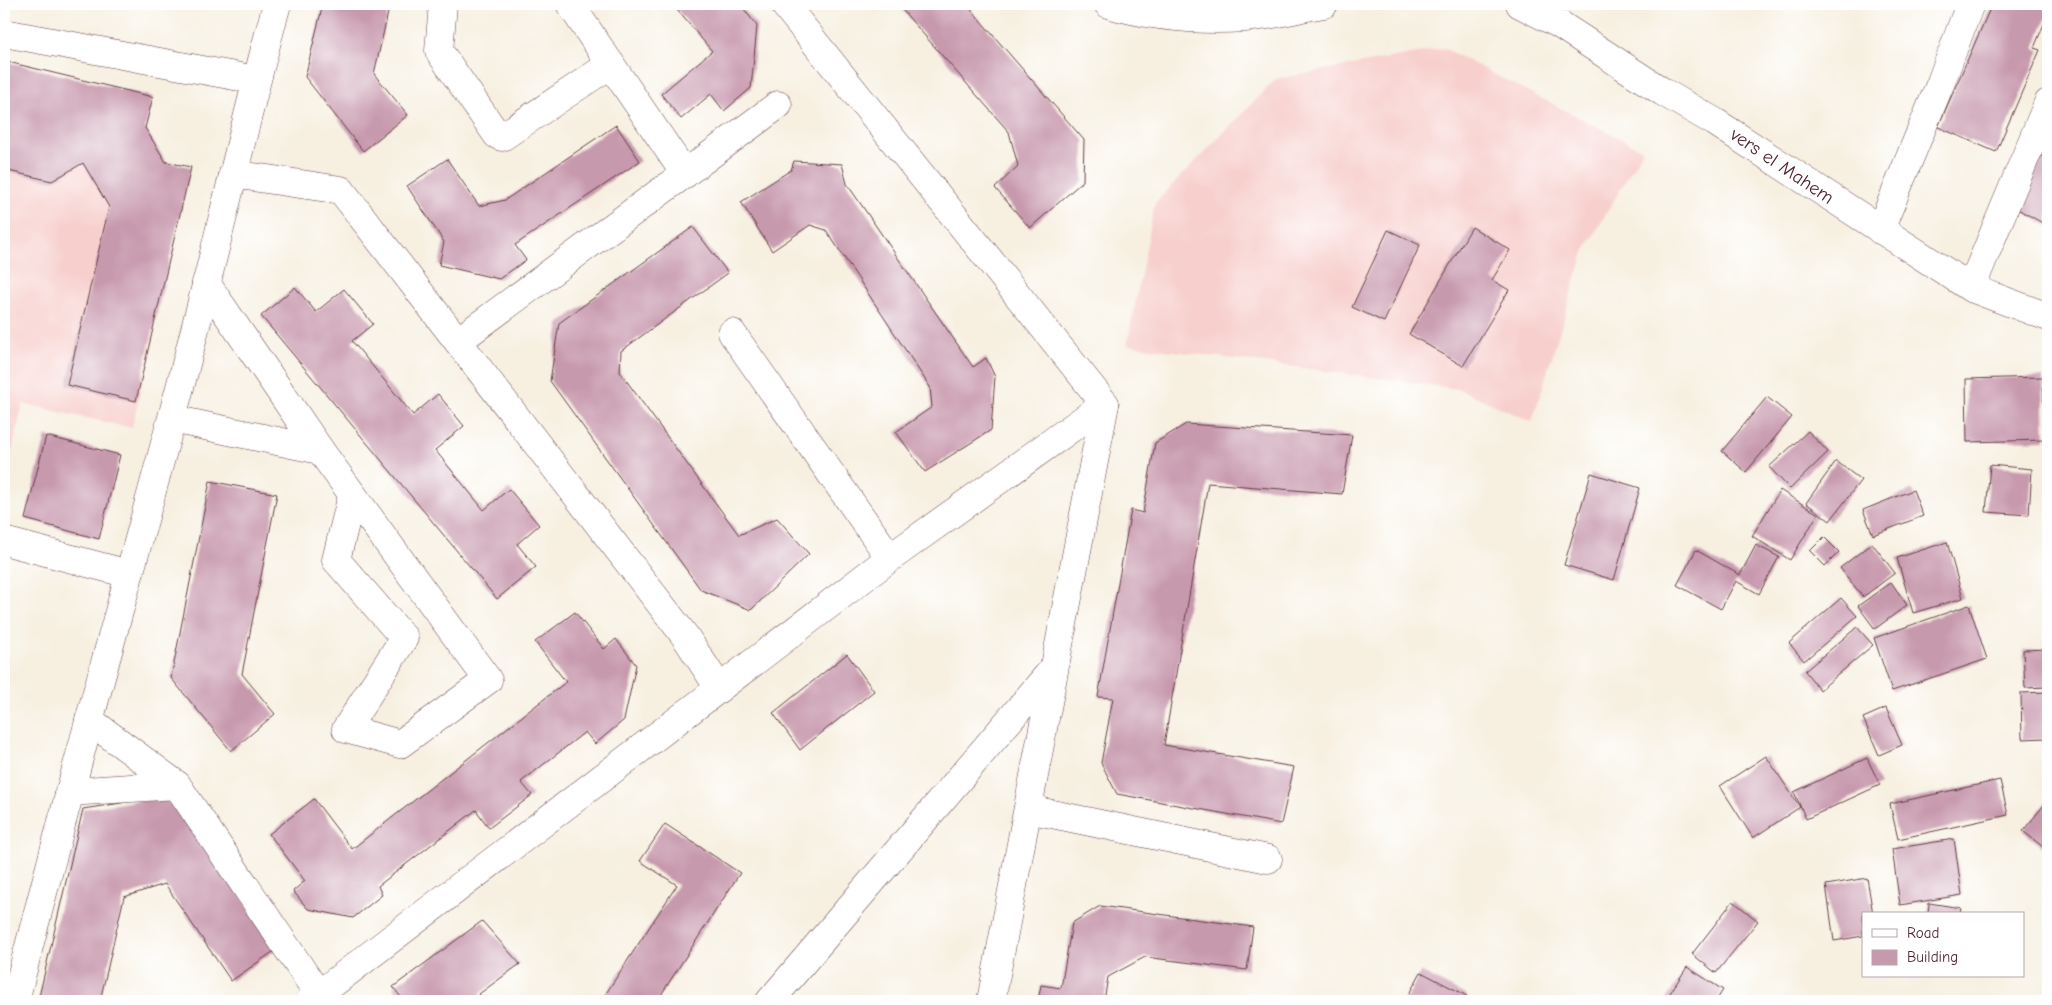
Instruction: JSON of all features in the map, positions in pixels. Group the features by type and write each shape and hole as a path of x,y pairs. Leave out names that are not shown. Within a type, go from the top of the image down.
{"street":[{"path":"15,1001 69,792 172,419 256,80 277,4"},
{"path":"443,4 440,51 497,135 502,137 611,64"},
{"path":"570,4 684,174"},
{"path":"784,4 1105,404 991,1001"},
{"path":"1108,4 1140,13 1197,20 1246,18 1324,4"},
{"name":"vers el Mahem","path":"1520,4 1559,24 1663,92 1715,122 1971,288 2048,317"},
{"path":"1880,230 1941,82 1970,4"},
{"path":"4,33 256,80"},
{"path":"1971,288 2048,103"},
{"path":"458,341 778,105"},
{"path":"233,174 341,190 685,636 719,688"},
{"path":"206,283 320,450 488,680 400,744 346,729 404,638 336,560 352,495"},
{"path":"732,334 890,558"},
{"path":"89,720 178,785 317,999 890,558 1105,404"},
{"path":"172,419 320,450"},
{"path":"4,541 129,574"},
{"path":"770,1001 1055,667"},
{"path":"69,792 178,785"},
{"path":"1028,809 1268,859"}],"shaded area":[{"path":"1443,48 1643,150 1584,252 1532,422 1459,389 1127,345 1155,203 1276,79"},
{"path":"4,61 153,97 145,128 166,162 191,167 132,428 23,404 4,485"}],"building":[{"path":"323,4 390,4 374,74 408,115 363,151 305,77"},
{"path":"672,4 740,4 757,26 751,88 724,111 711,94 681,119 661,94 712,51"},
{"path":"897,4 966,4 1084,140 1083,181 1030,228 995,188 1018,166 1009,132"},
{"path":"1992,4 2048,4 2048,14 2034,48 2040,50 1996,152 1938,127"},
{"path":"4,61 153,97 145,128 166,162 191,167 136,401 67,385 109,207 83,163 52,181 4,170"},
{"path":"616,125 640,161 515,245 526,260 499,279 439,265 444,242 407,186 447,159 479,206 505,200"},
{"path":"2043,153 2048,156 2048,226 2012,206"},
{"path":"794,161 842,164 847,184 973,367 986,358 995,377 991,430 925,472 896,432 932,407 930,387 826,230 810,225 772,251 741,202 791,170"},
{"path":"693,227 728,273 621,351 620,372 739,535 777,518 809,554 751,610 701,590 550,381 559,323"},
{"path":"1472,227 1510,250 1492,280 1509,290 1463,366 1409,334"},
{"path":"1388,230 1420,245 1384,322 1352,307"},
{"path":"295,287 316,312 344,289 373,324 352,341 413,415 438,394 464,426 435,450 484,510 509,489 539,525 517,544 536,567 497,599 261,316"},
{"path":"2043,377 2045,440 1967,442 1966,379"},
{"path":"1767,397 1792,417 1746,472 1722,451"},
{"path":"1186,424 1352,435 1342,494 1208,483 1164,745 1294,767 1281,824 1117,794 1101,763 1113,698 1098,697 1131,510 1143,513 1155,443"},
{"path":"1808,431 1828,452 1790,489 1769,467"},
{"path":"46,436 120,455 99,539 25,519"},
{"path":"1836,461 1861,480 1830,521 1806,503"},
{"path":"1990,465 2032,469 2029,515 1986,512"},
{"path":"1591,473 1640,488 1614,580 1564,565"},
{"path":"210,481 277,494 242,674 275,714 231,751 171,678"},
{"path":"1780,490 1818,514 1790,560 1752,536"},
{"path":"1913,490 1923,516 1873,535 1863,510"},
{"path":"1824,537 1839,552 1825,566 1810,551"},
{"path":"1947,542 1963,598 1913,613 1897,558"},
{"path":"1872,543 1895,573 1863,597 1840,568"},
{"path":"1756,545 1779,557 1759,594 1736,581 1721,609 1677,585 1696,550 1740,575"},
{"path":"1891,582 1907,605 1875,629 1858,606"},
{"path":"1841,598 1857,616 1804,661 1789,643"},
{"path":"1969,605 1987,659 1892,691 1874,638"},
{"path":"575,612 604,649 616,639 636,665 624,720 595,744 585,732 521,782 532,795 489,828 476,810 378,886 382,895 353,918 308,909 293,891 305,881 269,834 314,799 352,849 566,682 535,642"},
{"path":"1857,627 1873,645 1820,690 1805,671"},
{"path":"2048,649 2048,687 2025,688 2023,650"},
{"path":"847,654 874,691 800,750 773,713"},
{"path":"2048,692 2048,738 2022,739 2021,693"},
{"path":"1886,708 1902,745 1879,755 1863,718"},
{"path":"1766,756 1800,807 1753,838 1720,786"},
{"path":"1867,758 1880,785 1806,819 1794,792"},
{"path":"2000,780 2008,815 1898,839 1890,804"},
{"path":"172,795 277,949 231,981 165,884 124,897 100,1001 38,1001 83,809"},
{"path":"2048,800 2048,851 2023,831"},
{"path":"665,824 740,873 657,1001 601,1001 677,885 640,861"},
{"path":"1954,839 1962,895 1900,905 1892,849"},
{"path":"1867,878 1873,912 1862,912 1862,936 1834,941 1826,885"},
{"path":"1733,901 1758,921 1716,973 1692,954"},
{"path":"1929,903 1961,908 1960,912 1928,912"},
{"path":"1100,906 1253,927 1247,970 1145,957 1108,977 1104,1001 1038,1001 1041,985 1061,988 1072,923"},
{"path":"482,921 520,964 479,994 485,1001 404,1001 393,987"},
{"path":"1687,967 1723,990 1716,1001 1665,1001"},
{"path":"1421,972 1467,996 1464,1001 1405,1001"}]}
